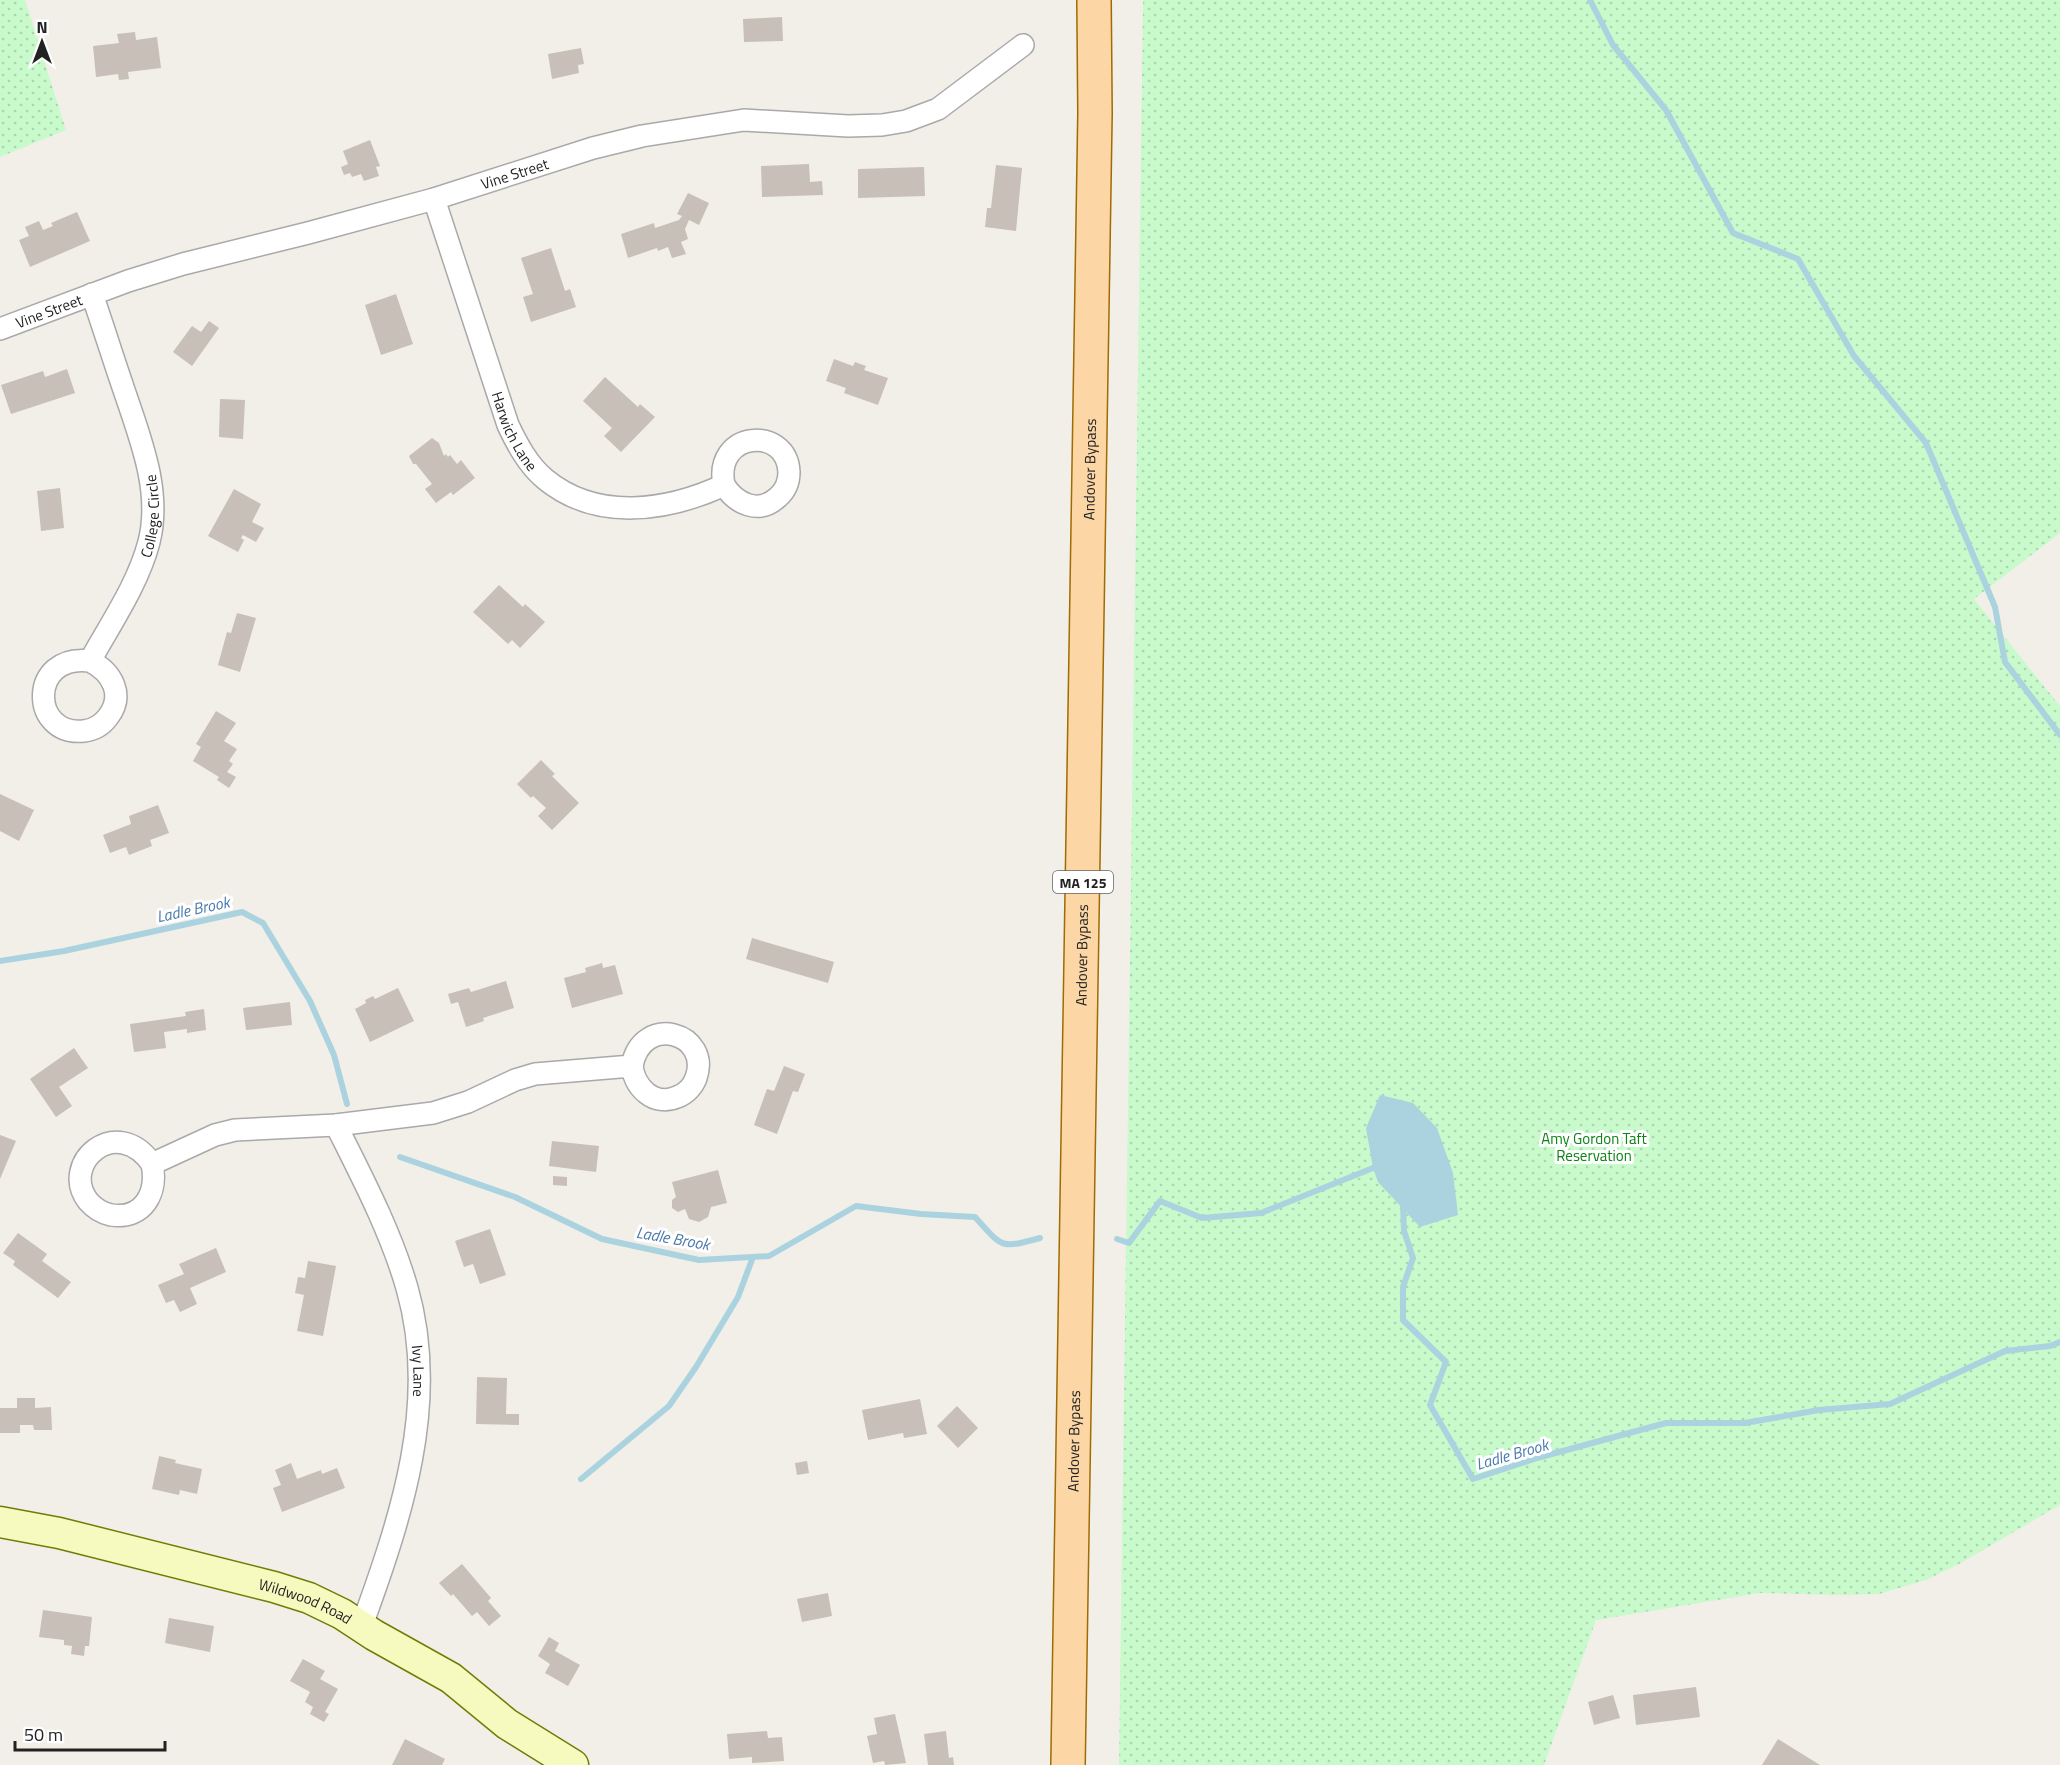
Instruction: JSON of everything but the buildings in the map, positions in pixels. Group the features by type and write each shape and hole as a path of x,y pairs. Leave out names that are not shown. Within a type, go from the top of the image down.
{"main road":[{"name":"Andover Bypass","path":"1068,1765 1095,125 1094,0"}],"street":[{"name":"Vine Street","path":"0,329 92,294 183,264 434,199 593,148 706,125 744,120 848,126 882,125 906,121 938,109 1023,45"},
{"name":"Harwich Lane","path":"434,199 508,425 517,444 544,478 581,499 622,508 642,508 683,501 724,485"},
{"name":"College Circle","path":"90,661 134,581 149,541 152,520 152,497 144,450 92,294"},
{"path":"152,1164 215,1135 235,1130 336,1125 433,1113 468,1102 515,1080 535,1074 632,1066"},
{"name":"Ivy Lane","path":"336,1125 367,1186 407,1288 421,1376 416,1430 401,1504 390,1546 362,1625"},
{"name":"Wildwood Road","path":"0,1522 59,1533 274,1587 309,1598 362,1625 374,1635 451,1678 555,1760"}],"green space":[{"path":"0,0 25,0 66,130 0,157"},
{"name":"Amy Gordon Taft Reservation","path":"1143,0 2060,0 2060,533 1974,599 2060,706 2060,1505 1959,1564 1926,1580 1879,1594 1760,1593 1596,1620 1544,1765 1119,1765"}],"water":[{"path":"1380,1095 1413,1103 1437,1128 1453,1173 1458,1215 1420,1227 1378,1182 1373,1168 1366,1128"}],"waterway":[{"path":"1590,0 1613,45 1666,110 1733,233 1798,259 1854,356 1926,443 1995,607 2005,662 2060,735"},
{"name":"Ladle Brook","path":"0,961 64,951 242,912 263,923 310,1001 334,1055 347,1104"},
{"name":"Ladle Brook","path":"400,1157 515,1197 602,1239 699,1260 769,1256 856,1206 921,1214 975,1217 991,1235 1003,1243 1017,1244 1040,1238"},
{"name":"Ladle Brook","path":"1117,1239 1129,1243 1160,1201 1202,1218 1261,1213 1373,1168 1380,1169"},
{"name":"Ladle Brook","path":"1403,1204 1404,1231 1413,1258 1403,1287 1403,1320 1446,1362 1430,1405 1473,1479 1537,1458 1666,1423 1745,1423 1819,1410 1890,1404 2005,1351 2050,1346 2060,1342"},
{"path":"581,1479 669,1406 696,1367 738,1297 753,1257"}]}
